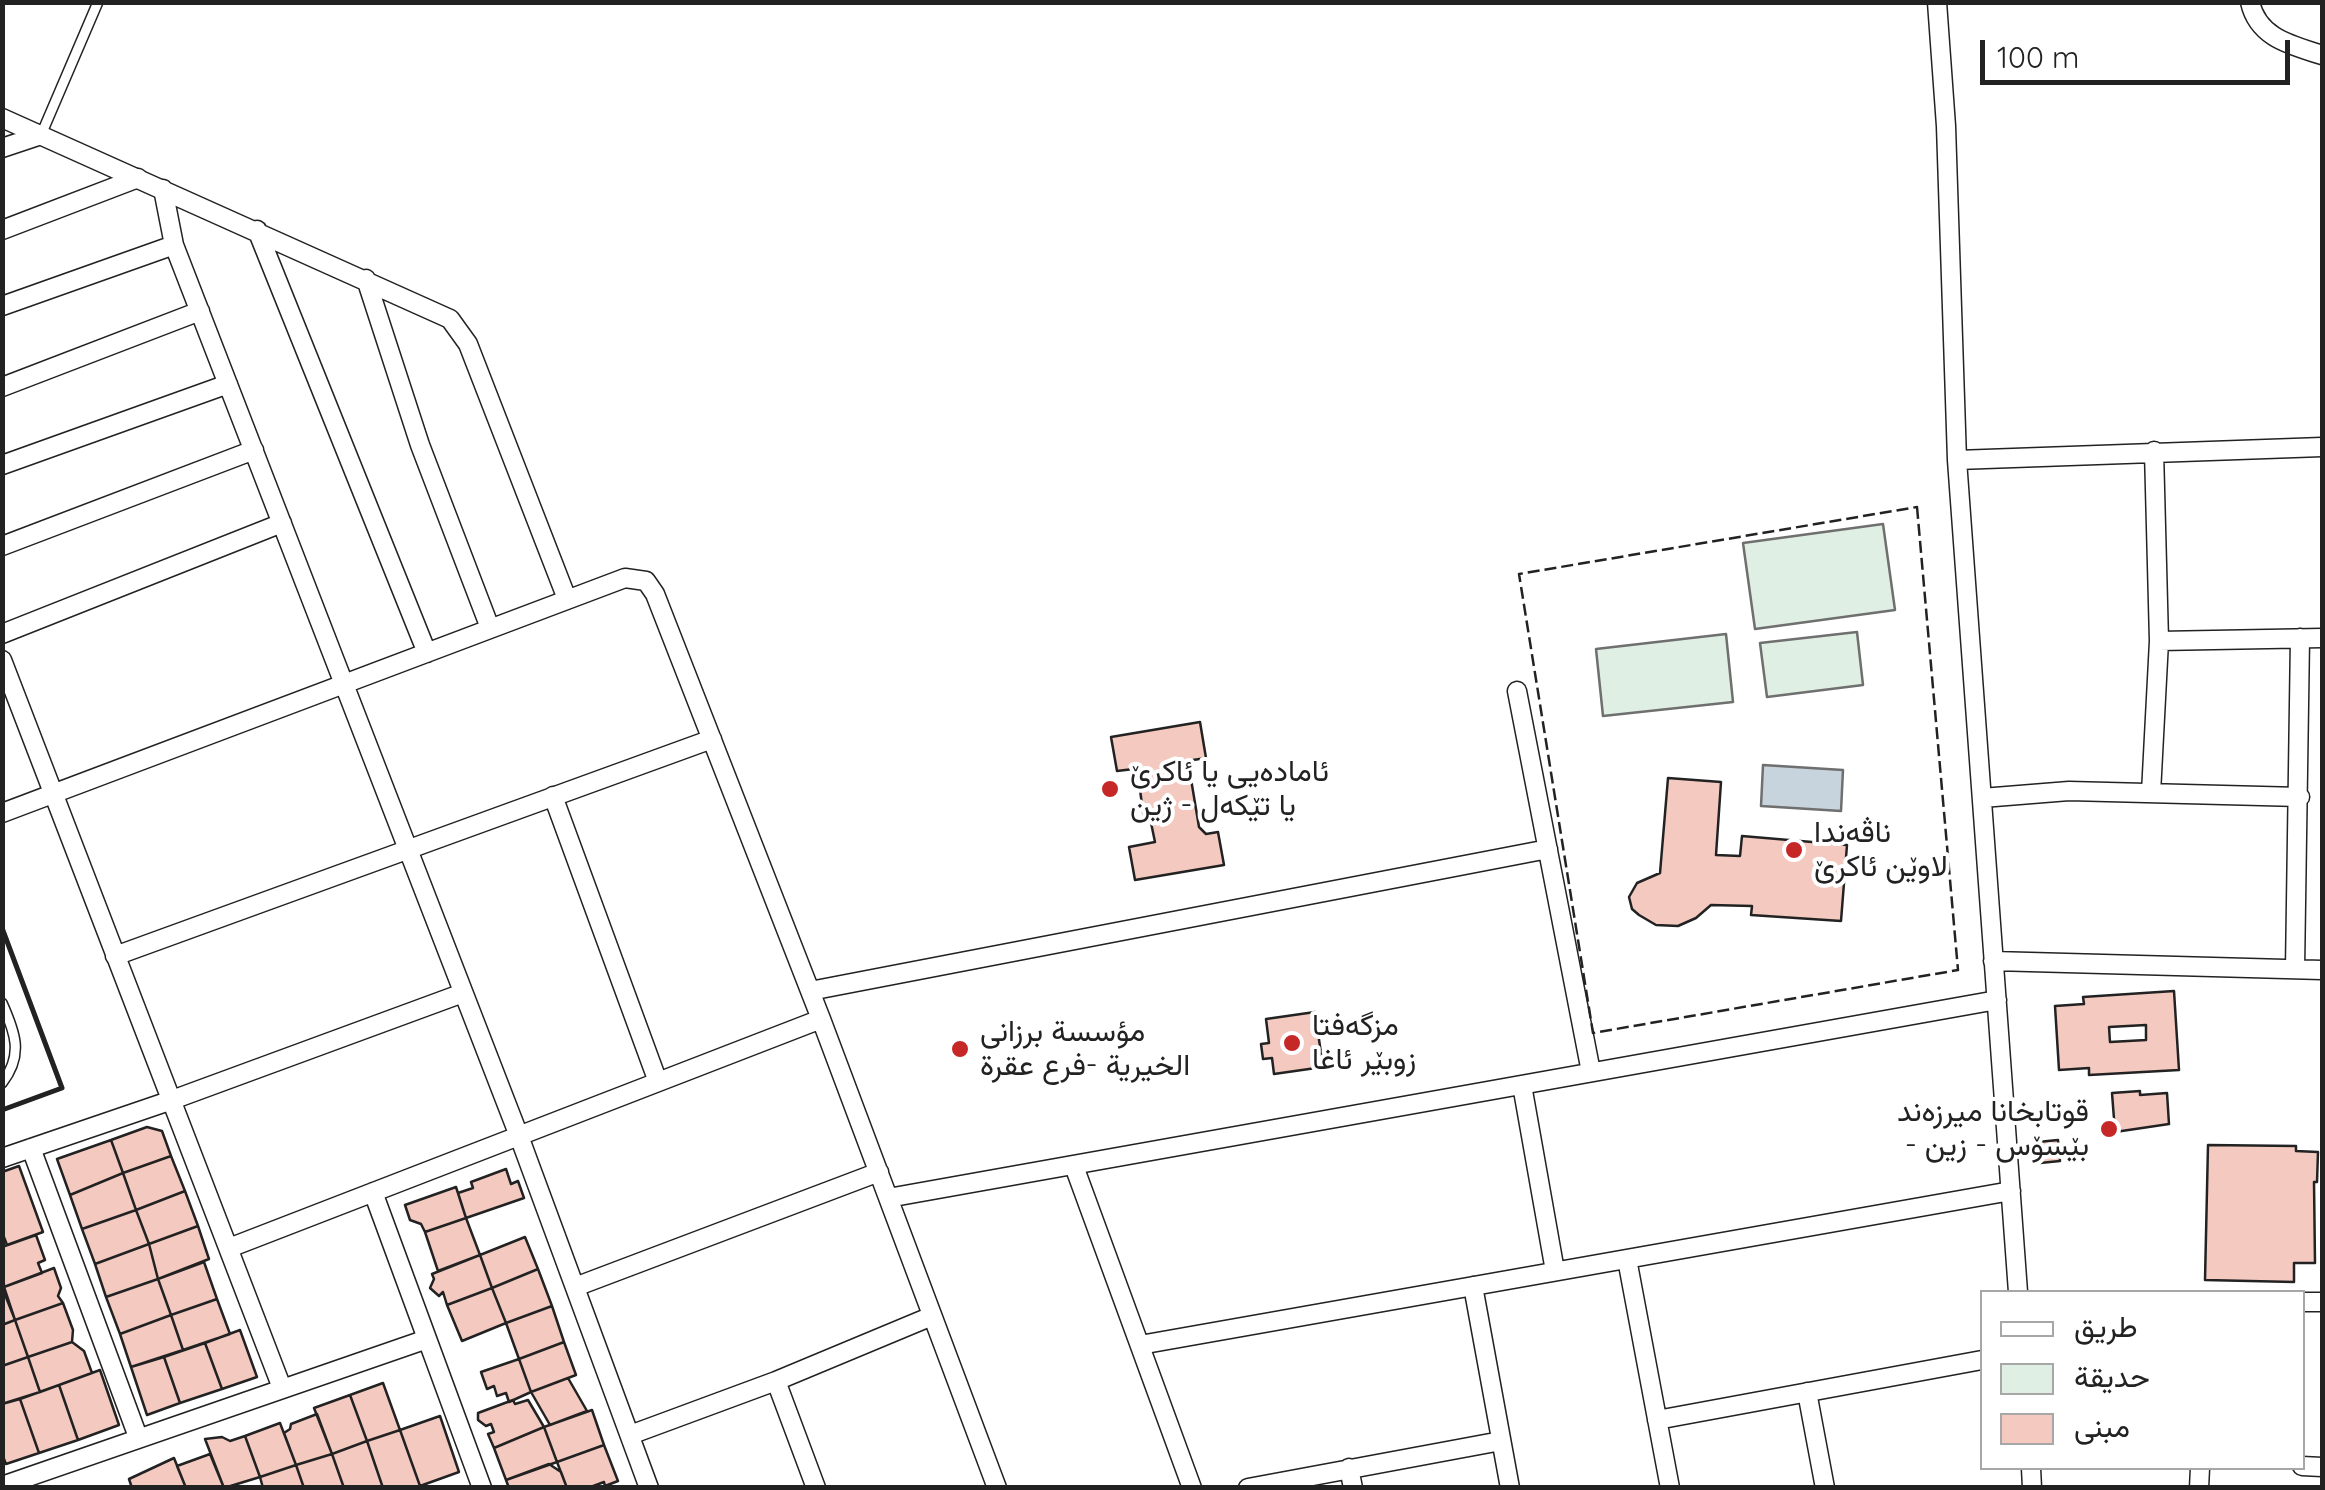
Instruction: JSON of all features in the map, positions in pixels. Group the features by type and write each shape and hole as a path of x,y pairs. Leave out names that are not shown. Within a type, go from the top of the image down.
{"street":[{"path":"1937,2 1946,126 1957,460 2018,1290"},
{"path":"2250,2 2254,19 2264,30 2288,44 2322,55"},
{"path":"2,118 441,313 464,334 566,599"},
{"path":"2,148 41,135"},
{"path":"2,230 138,178"},
{"path":"163,188 174,244 519,1136 650,1488"},
{"path":"257,230 428,653"},
{"path":"2,306 174,244"},
{"path":"366,279 420,445 490,628"},
{"path":"2,387 200,312"},
{"path":"2,466 228,384"},
{"path":"1957,460 2322,447"},
{"path":"2,546 254,450"},
{"path":"2151,793 2159,641 2154,451"},
{"path":"2,634 282,523"},
{"path":"2,813 566,599 632,576 646,582 655,594 821,1019 997,1488"},
{"path":"2296,969 2300,638"},
{"path":"2159,641 2322,638"},
{"path":"2,660 282,1388"},
{"path":"1517,691 1592,1072"},
{"path":"115,956 712,738"},
{"path":"1982,798 2069,791 2300,797"},
{"path":"554,796 658,1082"},
{"path":"810,991 1548,849"},
{"path":"1994,960 2322,970"},
{"path":"2,1158 463,993"},
{"path":"888,1198 1996,1000"},
{"path":"228,1248 821,1019"},
{"path":"1522,1085 1555,1272"},
{"path":"31,1148 138,1437"},
{"path":"1074,1166 1192,1488"},
{"path":"575,1287 879,1172"},
{"path":"1140,1345 2010,1191"},
{"path":"373,1192 479,1487"},
{"path":"1626,1259 1670,1488"},
{"path":"1473,1286 1510,1488"},
{"path":"630,1435 776,1381 932,1316"},
{"path":"2,1486 427,1339"},
{"path":"1657,1420 1980,1360"},
{"path":"776,1381 816,1488"},
{"path":"1806,1392 1825,1488"},
{"path":"1248,1488 1501,1441"},
{"path":"1349,1468 1353,1488"}],"lane":[{"path":"41,135 98,2"},
{"path":"2,1003 16,1036 17,1051 14,1066 2,1083"}],"green space":[{"path":"1883,524 1895,610 1755,629 1743,543"},
{"path":"1857,632 1863,685 1767,697 1760,643"},
{"path":"1726,634 1733,702 1603,716 1596,649"}],"shaded area":[{"path":"1763,765 1843,770 1841,811 1761,806"}],"building":[{"path":"1200,722 1206,758 1193,760 1189,767 1199,827 1206,834 1218,832 1224,865 1135,880 1129,847 1155,842 1150,818 1144,819 1142,768 1117,771 1111,737"},
{"name":"ناڤەندا لاوێن ئاکرێ","path":"1668,778 1721,782 1716,855 1740,856 1742,836 1847,845 1841,921 1751,915 1752,906 1711,905 1678,926 1656,925 1639,915 1632,909 1629,897 1637,883 1660,873"},
{"path":"2174,991 2179,1070 2089,1075 2089,1068 2059,1070 2055,1006 2084,1004 2083,997","holes":["2146,1025 2146,1040 2110,1042 2109,1027"]},
{"name":"مزگەفتا زوبێر ئاغا","path":"1315,1012 1323,1067 1274,1074 1272,1058 1263,1059 1261,1044 1269,1043 1266,1019"},
{"path":"2140,1091 2140,1095 2167,1093 2169,1124 2115,1132 2112,1093"},
{"path":"147,1127 162,1131 171,1156 123,1173 111,1140"},
{"path":"111,1140 123,1173 70,1195 57,1159"},
{"path":"2058,1140 2060,1161 2040,1163 2038,1142"},
{"path":"2208,1145 2296,1146 2296,1151 2318,1152 2314,1182 2315,1263 2294,1263 2294,1282 2205,1280"},
{"path":"171,1156 185,1191 136,1210 123,1173"},
{"path":"19,1166 43,1232 7,1245 2,1232 2,1172"},
{"path":"506,1169 511,1184 518,1181 524,1198 466,1218 458,1193 473,1188 471,1182"},
{"path":"123,1173 136,1210 82,1229 70,1195"},
{"path":"456,1187 466,1218 425,1232 421,1224 410,1220 405,1205"},
{"path":"185,1191 198,1226 149,1244 136,1210"},
{"path":"136,1210 149,1244 95,1264 82,1229"},
{"path":"466,1218 480,1255 438,1271 425,1232"},
{"path":"198,1226 209,1259 158,1279 149,1244"},
{"path":"36,1235 45,1260 38,1263 42,1273 4,1287 2,1247"},
{"path":"525,1237 538,1269 492,1288 480,1255"},
{"path":"149,1244 158,1279 106,1297 95,1264"},
{"path":"480,1255 492,1288 447,1305 443,1292 439,1296 430,1288 432,1274"},
{"path":"204,1262 217,1299 171,1315 158,1279"},
{"path":"54,1268 61,1288 58,1296 63,1303 15,1320 4,1287"},
{"path":"538,1269 552,1306 506,1323 492,1288"},
{"path":"158,1279 171,1315 120,1334 106,1297"},
{"path":"2,1287 15,1320 2,1325"},
{"path":"492,1288 506,1323 462,1341 447,1305"},
{"path":"217,1299 230,1334 183,1350 171,1315"},
{"path":"63,1303 73,1330 72,1342 28,1357 15,1320"},
{"path":"552,1306 564,1342 519,1359 506,1323"},
{"path":"171,1315 183,1350 131,1367 120,1334"},
{"path":"15,1320 28,1357 2,1366 2,1325"},
{"path":"240,1330 257,1377 222,1389 205,1343"},
{"path":"72,1342 84,1351 92,1373 40,1392 28,1357"},
{"path":"564,1342 576,1375 531,1392 519,1359"},
{"path":"205,1343 222,1389 180,1403 164,1357"},
{"path":"28,1357 40,1392 2,1404 2,1366"},
{"path":"164,1357 180,1403 147,1415 131,1367"},
{"path":"519,1359 531,1392 509,1402 506,1393 497,1396 494,1386 487,1389 481,1372"},
{"path":"100,1370 119,1425 78,1440 59,1385"},
{"path":"568,1378 587,1411 550,1425 531,1392"},
{"path":"383,1383 400,1430 367,1441 350,1395"},
{"path":"59,1385 78,1440 39,1453 20,1399"},
{"path":"350,1395 367,1441 332,1454 314,1408"},
{"path":"20,1399 39,1453 6,1464 2,1454 2,1404"},
{"path":"513,1400 515,1404 528,1400 544,1427 494,1448 488,1434 494,1432 491,1424 486,1426 478,1420 478,1413"},
{"path":"592,1410 604,1445 557,1462 544,1427"},
{"path":"317,1414 332,1454 296,1465 284,1433 291,1424"},
{"path":"440,1416 459,1472 420,1486 400,1430"},
{"path":"280,1423 296,1465 260,1477 245,1436"},
{"path":"544,1427 557,1462 506,1480 494,1448"},
{"path":"400,1430 420,1486 383,1488 367,1441"},
{"path":"245,1436 260,1477 224,1488 205,1439 222,1437 230,1441"},
{"path":"367,1441 383,1488 344,1488 332,1454"},
{"path":"604,1445 618,1481 605,1486 604,1482 588,1488 567,1488 557,1462"},
{"path":"210,1454 224,1488 186,1488 177,1466"},
{"path":"332,1454 344,1488 304,1488 296,1465"},
{"path":"174,1458 186,1488 132,1488 129,1479"},
{"path":"549,1464 561,1472 567,1488 509,1488 506,1480"},
{"path":"296,1465 304,1488 263,1488 260,1477"}],"fence":[{"path":"1917,507 1958,970 1593,1033 1519,574 1917,507"}],"wall":[{"path":"2,928 62,1088 2,1110"}],"place":[{"name":"ئامادەیی یا ئاکرێ یا تێکەل - ژین","path":"1110,789"},
{"name":"ناڤەندا لاوێن ئاکرێ","path":"1794,850"},
{"name":"مزگەفتا زوبێر ئاغا","path":"1292,1043"},
{"name":"مؤسسة برزانى الخيرية -فرع عقرة","path":"960,1049"},
{"name":"قوتابخانا میرزەند - بێسۆس - زین","path":"2109,1129"}]}
